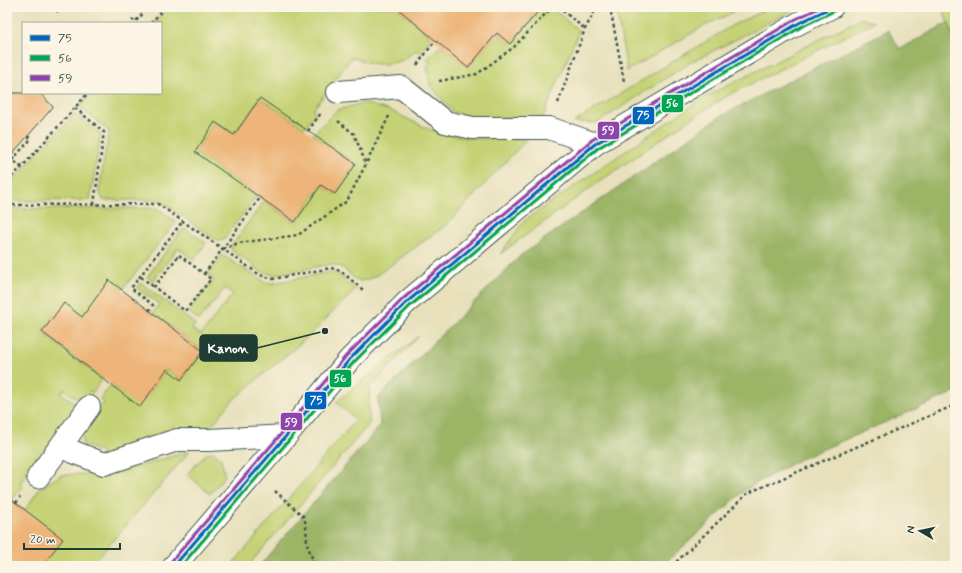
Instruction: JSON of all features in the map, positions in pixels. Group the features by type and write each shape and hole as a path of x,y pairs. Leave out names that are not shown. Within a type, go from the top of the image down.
{"street":[{"path":"174,566 350,359 407,302 595,144 799,23 832,7"},
{"path":"338,92 401,87 445,122 473,128 549,128 595,144"},
{"path":"38,477 89,407"},
{"path":"60,447 104,464 177,440 286,436"}],"path":[{"path":"53,7 58,12"},
{"path":"132,19 135,22 149,7"},
{"path":"159,7 162,10"},
{"path":"152,22 165,7"},
{"path":"222,249 240,242 298,235 347,201 366,164 401,87 477,74 514,47 552,7"},
{"path":"558,7 585,29"},
{"path":"549,128 585,29 597,7"},
{"path":"610,7 624,81"},
{"path":"423,56 435,41"},
{"path":"7,61 11,65"},
{"path":"7,181 22,167 87,94"},
{"path":"75,108 104,132 94,204"},
{"path":"308,131 320,114"},
{"path":"336,119 354,134 366,164"},
{"path":"22,167 12,160 31,139 27,136"},
{"path":"204,274 260,198"},
{"path":"7,205 158,204 260,275 274,279 331,268 340,271 363,290"},
{"path":"149,311 153,305 132,288 182,222"},
{"path":"141,277 154,287 186,311 210,279 179,255 154,287"},
{"path":"672,566 748,493 955,405"},
{"path":"16,503 20,498"},
{"path":"287,501 300,513 306,524 307,544 315,566"}],"green space":[{"path":"168,7 396,7 432,38 420,53 416,50 404,59 394,63 376,64 352,57 313,110 316,113 304,128 260,98 234,135 215,122 195,152 257,195 225,238 221,241 216,240 159,200 103,200 99,190 109,131 80,107 91,94 162,94 162,22 155,22"},
{"path":"523,7 551,7 579,31 542,120 465,116 453,112 430,85 427,66 431,62 427,59 441,45 468,68 497,33 510,44 534,17"},
{"path":"616,7 744,7 702,27 627,71"},
{"path":"771,7 799,7 688,64 597,123 574,122 733,25"},
{"path":"942,7 955,7 955,44"},
{"path":"862,18 874,22 727,96 689,120 593,186 500,254 525,220 703,98"},
{"path":"949,22 955,44 955,392 798,460 746,489 662,566 259,566 380,426 378,398 520,256 721,116 888,30 900,49"},
{"path":"364,103 391,111 431,130 469,138 527,139 446,225 377,275 366,280 359,281 343,268 331,264 274,275 262,272 231,250 232,245 264,201 295,222 321,185 335,194 356,164 313,134 337,110"},
{"path":"74,114 101,134 90,200 7,201 7,186"},
{"path":"157,208 176,222 122,290 82,317 64,304 42,332 103,379 92,393 89,391 81,401 64,389 61,393 78,405 20,483 23,485 12,500 7,496 7,209"},
{"path":"186,229 206,243 194,260 178,248 153,281 147,277 181,231"},
{"path":"222,255 265,282 274,283 331,272 337,273 356,289 309,336 233,400 206,432 104,454 82,444 83,432 104,402 100,399 111,385 140,406 167,369 181,380 203,351 153,313 159,304 137,288 141,283 195,324 192,329 201,335 233,294 225,288 199,320 188,312 214,279 208,274"},
{"path":"419,336 369,388 369,424 248,566 231,566 356,420 336,402"},
{"path":"190,451 91,566 42,566 25,510 40,488 61,475 119,472"},
{"path":"213,452 221,459 225,476 210,494 187,474 206,454"}],"building":[{"path":"396,7 542,7 510,44 497,33 468,68"},
{"path":"7,93 41,94 53,107 7,160"},
{"path":"260,98 356,164 335,194 321,185 295,222 195,152 215,122 234,135"},
{"path":"109,280 203,351 181,380 167,369 140,407 42,332 64,303 82,317"},
{"path":"7,496 63,539 42,566 7,566"}],"transit line":[{"name":"59","path":"170,563 346,356 404,298 592,140 796,19 821,7"},
{"name":"75","path":"174,566 350,359 407,302 595,144 799,23 832,7"},
{"name":"56","path":"181,566 354,362 410,306 598,148 801,27 834,11"}],"place":[{"name":"Kanon","path":"325,331"}]}
